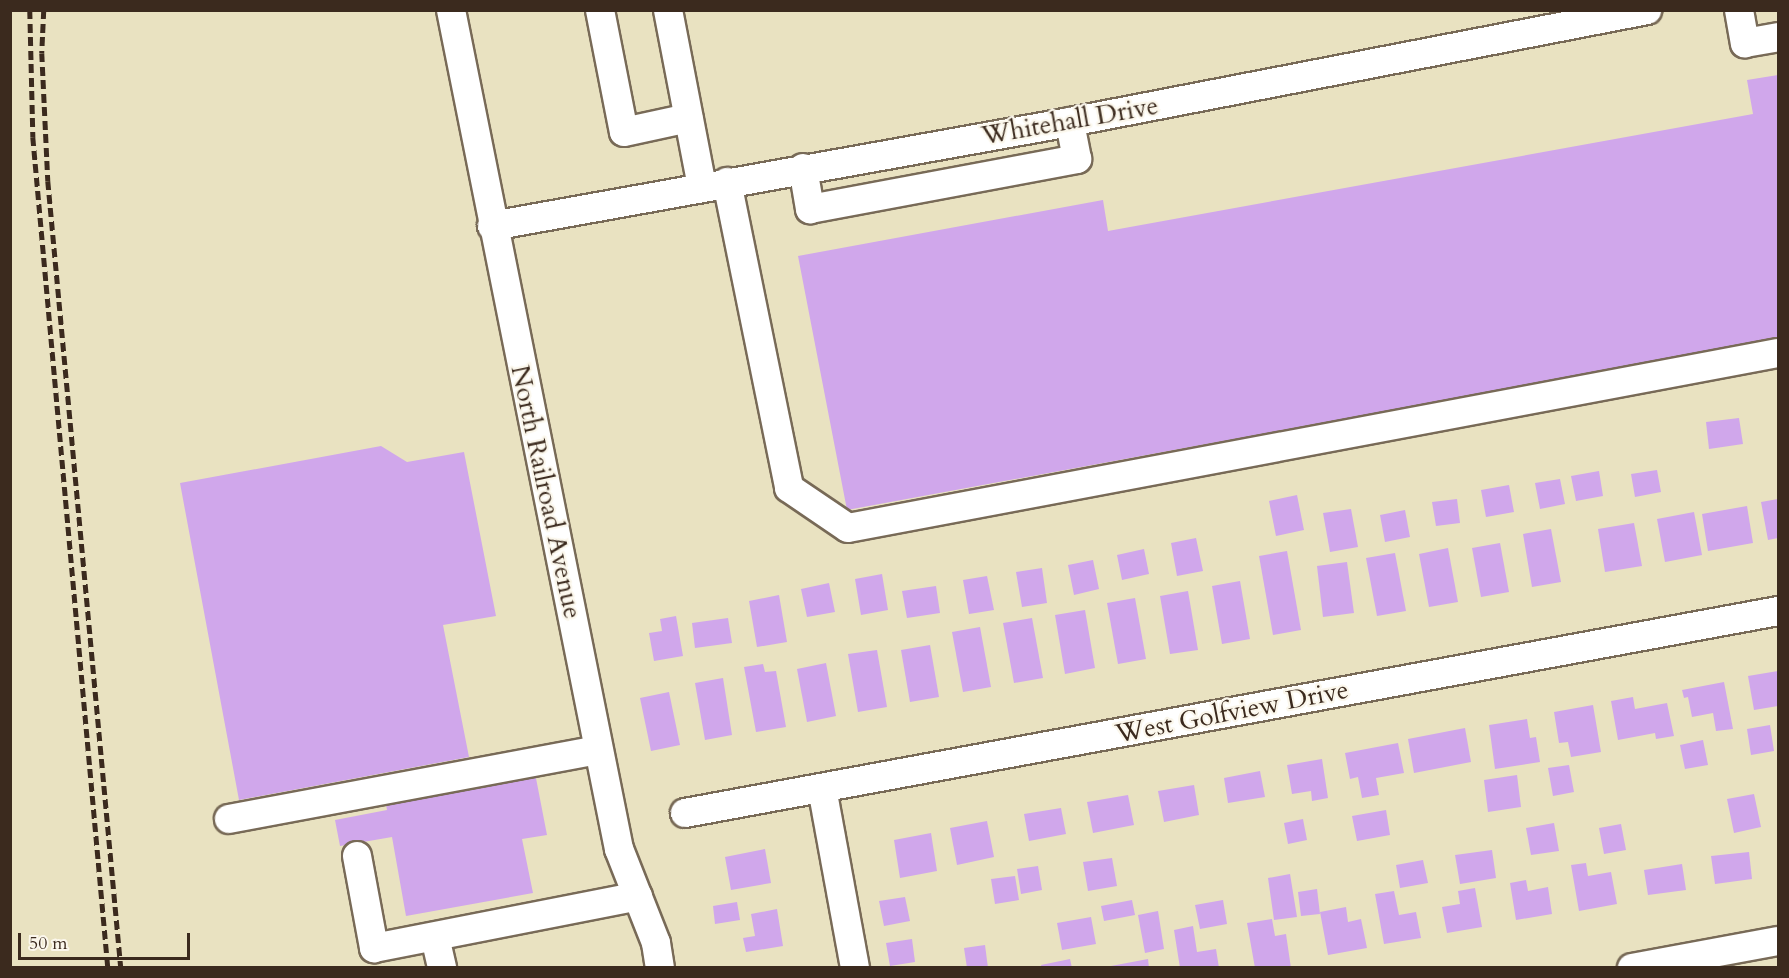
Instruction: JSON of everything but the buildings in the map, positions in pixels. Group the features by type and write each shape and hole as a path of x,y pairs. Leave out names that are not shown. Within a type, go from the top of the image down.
{"street":[{"name":"North Railroad Avenue","path":"451,10 597,750 619,849 656,943 660,968"},
{"path":"600,10 624,132 689,118"},
{"path":"668,10 689,118 714,185 789,488 849,528 1779,353"},
{"name":"Whitehall Drive","path":"492,226 803,168 1070,122 1647,10"},
{"path":"1739,10 1745,43 1779,37"},
{"path":"803,168 810,209 1077,159 1070,122"},
{"name":"West Golfview Drive","path":"685,813 1779,610"},
{"path":"229,819 597,750"},
{"path":"822,788 855,968"},
{"path":"357,856 374,948 638,896"},
{"path":"435,937 442,968"},
{"path":"1632,968 1779,940"}],"railway":[{"path":"30,10 33,137 108,968"},
{"path":"44,10 42,53 48,181 121,968"}]}
